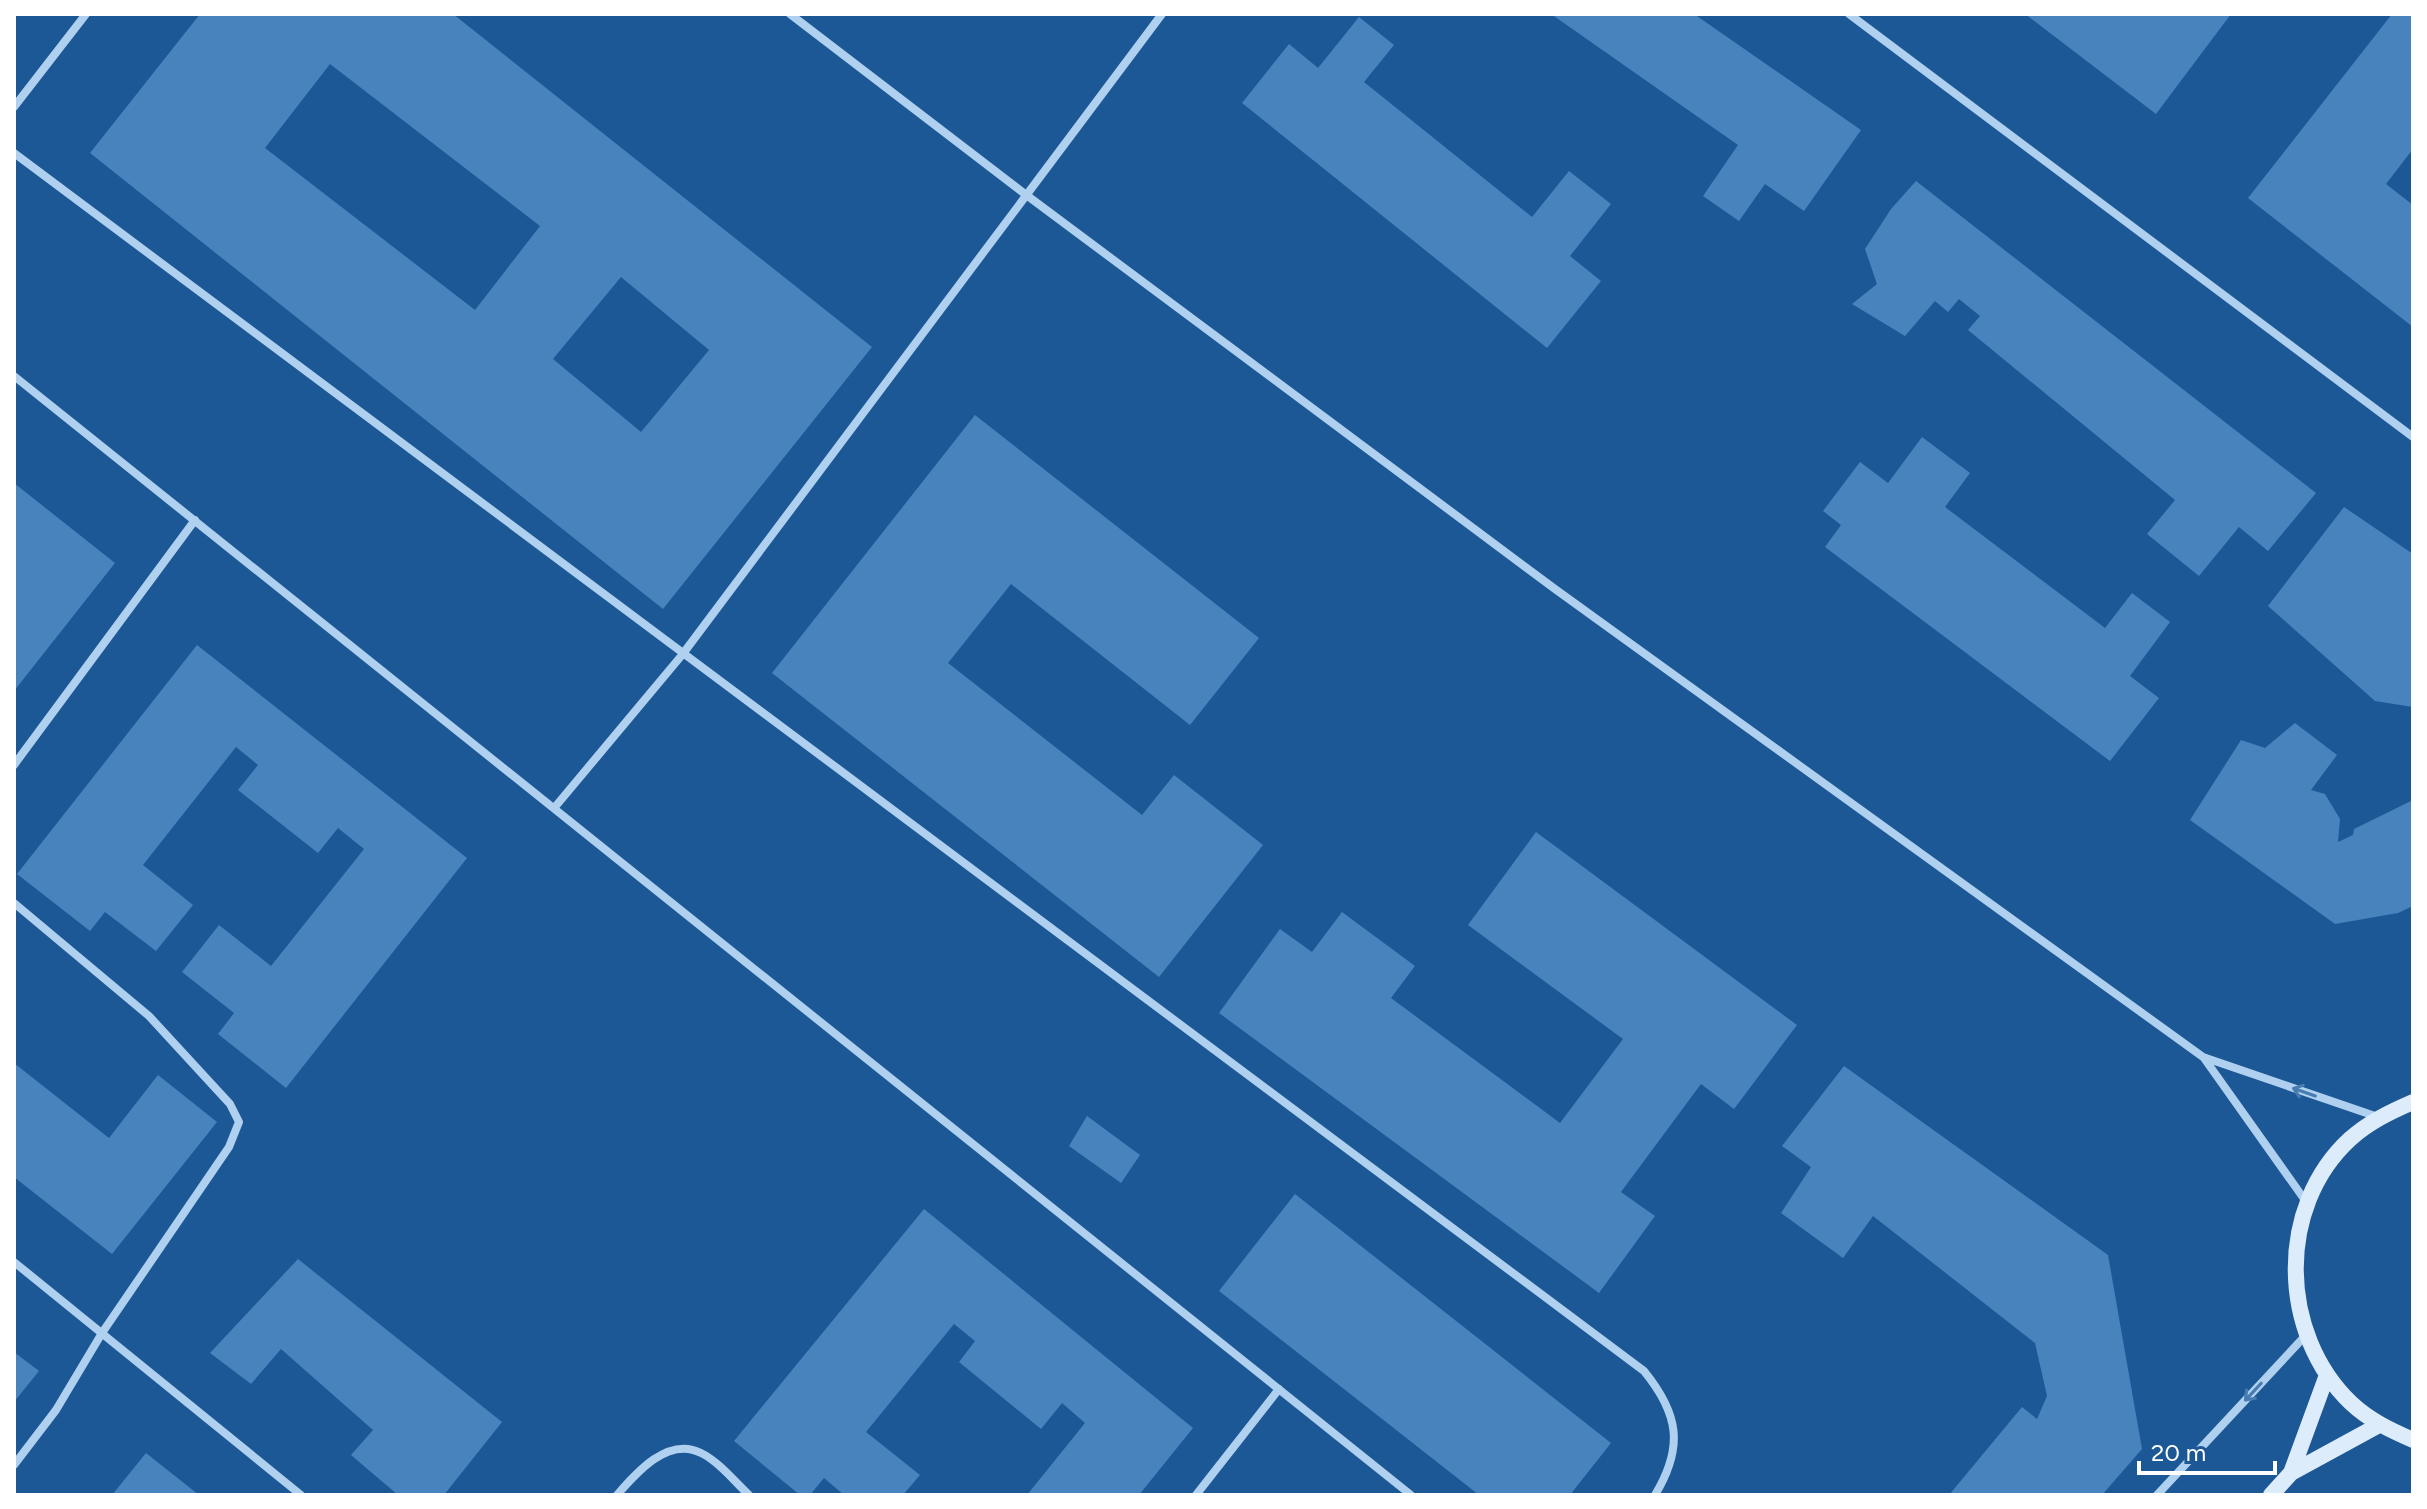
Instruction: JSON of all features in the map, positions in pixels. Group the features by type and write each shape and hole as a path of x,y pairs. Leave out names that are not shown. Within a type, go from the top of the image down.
{"main road":[{"path":"2413,1102 2378,1117 2348,1141 2325,1170 2307,1203 2296,1247 2296,1292 2306,1335 2327,1375 2351,1403 2379,1425 2413,1440"},
{"path":"2291,1473 2327,1375"},
{"path":"2271,1495 2291,1473 2379,1425"}],"street":[{"path":"14,107 86,14"},
{"path":"790,14 1025,194 1555,589 2203,1057 2378,1117"},
{"path":"555,807 682,655 1162,14"},
{"path":"1849,14 2413,437"},
{"path":"14,153 1644,1371 1666,1397 1674,1433 1670,1470 1655,1495"},
{"path":"14,376 1411,1495"},
{"path":"14,765 195,520"},
{"path":"14,903 149,1016 230,1104 239,1122 229,1147 102,1333 56,1410 14,1465"},
{"path":"2203,1057 2307,1203"},
{"path":"14,1262 301,1495"},
{"path":"2157,1495 2306,1335"},
{"path":"1196,1495 1279,1389"},
{"path":"617,1495 649,1461 685,1448 702,1453 749,1495"}],"building":[{"path":"200,14 453,14 872,347 663,609 90,153","holes":["330,64 540,226 475,310 265,148","621,277 709,350 641,432 553,359"]},
{"path":"1551,14 1694,14 1861,130 1804,211 1765,184 1739,221 1703,196 1738,145"},
{"path":"2025,14 2231,14 2156,114"},
{"path":"2392,14 2413,14 2413,149 2386,184 2413,205 2413,327 2248,198"},
{"path":"1359,17 1394,45 1364,82 1532,217 1569,171 1611,204 1570,256 1601,281 1547,348 1242,103 1289,44 1318,68"},
{"path":"1916,181 2316,493 2268,551 2239,527 2199,576 2147,534 2175,500 1968,330 1980,316 1959,299 1948,312 1935,301 1905,336 1852,304 1877,284 1865,249 1891,209"},
{"path":"975,415 1259,638 1190,725 1011,584 948,663 1142,815 1174,775 1263,845 1159,977 772,673"},
{"path":"1922,437 1970,473 1945,507 2105,628 2132,593 2170,622 2130,676 2159,698 2110,761 1825,547 1841,525 1823,511 1860,462 1888,483"},
{"path":"14,483 115,563 14,691"},
{"path":"2344,507 2413,554 2413,707 2375,701 2268,606"},
{"path":"197,645 467,858 286,1088 218,1034 234,1013 182,972 219,925 271,966 364,849 338,828 318,853 238,790 258,765 236,747 143,865 193,905 156,951 105,912 90,931 17,874"},
{"path":"2295,723 2337,755 2311,790 2325,794 2340,819 2338,842 2353,835 2354,829 2413,800 2413,906 2398,913 2335,924 2190,820 2241,740 2265,748"},
{"path":"1536,832 1797,1025 1734,1109 1701,1084 1621,1192 1655,1216 1599,1293 1219,1013 1280,929 1312,952 1342,912 1415,966 1391,998 1560,1123 1623,1039 1468,925"},
{"path":"14,1063 109,1138 158,1075 217,1122 112,1254 14,1177"},
{"path":"1844,1066 2108,1255 2142,1449 2102,1495 1949,1495 2022,1407 2037,1419 2047,1396 2035,1343 1873,1216 1843,1258 1781,1213 1811,1167 1782,1146"},
{"path":"1087,1116 1140,1155 1121,1183 1069,1146"},
{"path":"1295,1194 1611,1443 1570,1495 1479,1495 1219,1291"},
{"path":"924,1209 1193,1428 1139,1495 1027,1495 1085,1423 1062,1403 1041,1429 959,1362 975,1341 954,1324 866,1432 920,1475 903,1495 844,1495 824,1478 810,1495 800,1495 734,1441"},
{"path":"298,1259 502,1422 444,1495 398,1495 351,1455 373,1430 281,1349 251,1384 210,1353"},
{"path":"14,1352 39,1371 14,1402"},
{"path":"146,1453 199,1495 112,1495"}]}
